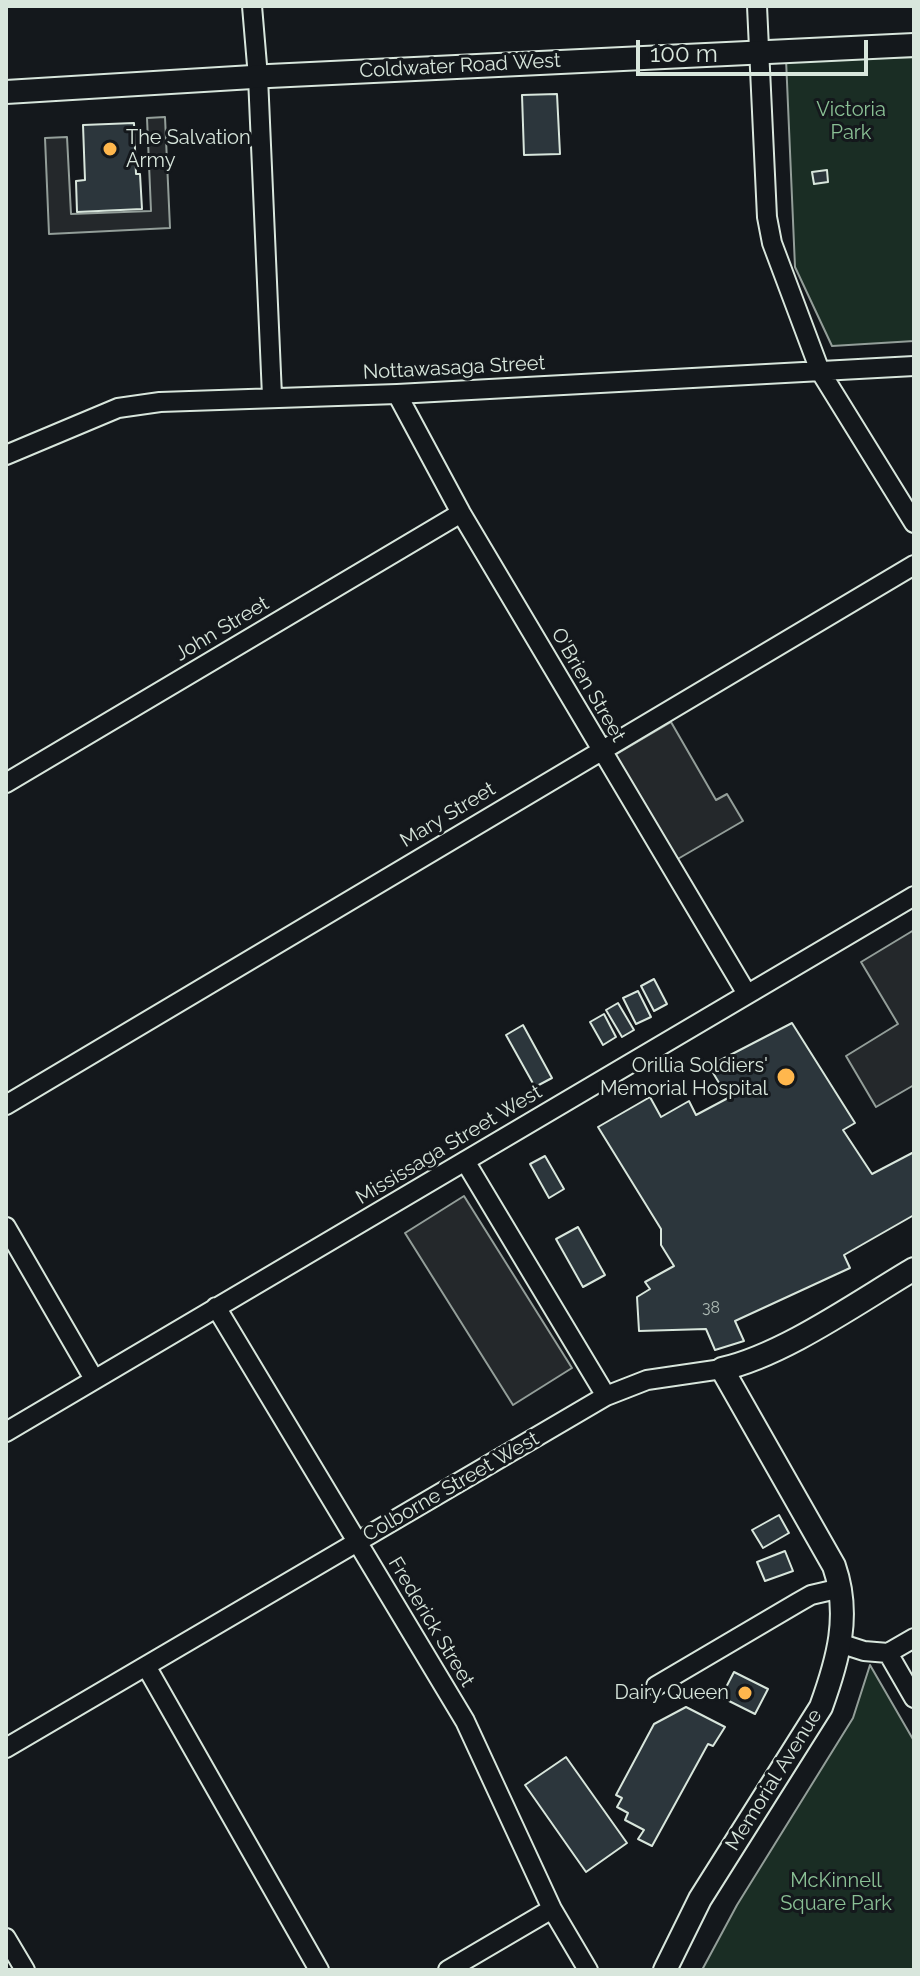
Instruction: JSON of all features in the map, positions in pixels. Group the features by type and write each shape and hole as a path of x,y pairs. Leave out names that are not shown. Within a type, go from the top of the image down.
{"main road":[{"name":"Coldwater Road West","path":"6,92 914,45"},
{"name":"Colborne Street West","path":"722,1369 740,1365 790,1342 914,1269"},
{"name":"Memorial Avenue","path":"665,1970 700,1899 821,1707 843,1620 841,1588 834,1566 722,1369"}],"street":[{"path":"252,6 272,396"},
{"path":"757,6 769,231 820,371 914,523"},
{"name":"Nottawasaga Street","path":"6,455 118,408 160,402 397,394 914,366"},
{"name":"O'Brien Street","path":"397,394 461,513 747,994"},
{"name":"John Street","path":"6,783 461,513"},
{"name":"Mary Street","path":"6,1105 914,565"},
{"name":"Mississaga Street West","path":"6,1432 914,896"},
{"path":"465,1161 606,1396"},
{"path":"6,1227 94,1379"},
{"name":"Frederick Street","path":"216,1307 465,1721 552,1909 588,1970"},
{"name":"Colborne Street West","path":"6,1748 606,1396 647,1380 722,1369"},
{"path":"656,1686 804,1599 841,1588"},
{"path":"839,1643 864,1651 888,1653 914,1638"},
{"path":"888,1653 914,1698"},
{"path":"146,1666 319,1970"},
{"path":"448,1970 552,1909"},
{"path":"6,1938 25,1970"}],"green space":[{"name":"Victoria Park","path":"914,57 914,341 832,346 795,267 786,59"},
{"name":"McKinnell Square Park","path":"870,1665 914,1741 914,1970 702,1970 737,1905 853,1718"}],"shaded area":[{"path":"165,117 170,228 49,234 45,138 67,137 71,214 151,211 147,118"},
{"path":"671,722 716,800 727,794 743,821 676,860 615,755"},
{"path":"914,930 914,1085 876,1107 846,1056 898,1024 861,962"},
{"path":"464,1196 572,1368 513,1405 405,1233"}],"building":[{"path":"557,94 560,154 524,155 522,95"},
{"name":"The Salvation Army","path":"134,123 136,174 140,174 142,209 77,212 76,181 85,180 83,125"},
{"path":"827,170 828,182 814,184 812,172"},
{"path":"654,979 667,1004 654,1011 641,986"},
{"path":"638,991 651,1017 636,1024 623,998"},
{"path":"618,1003 634,1030 622,1037 606,1010"},
{"path":"604,1014 616,1037 603,1045 590,1022"},
{"path":"792,1023 855,1123 843,1130 872,1174 914,1152 914,1215 844,1255 850,1268 735,1321 744,1341 715,1350 706,1329 639,1331 637,1297 650,1289 645,1282 674,1266 661,1245 661,1229 598,1127 650,1097 661,1117 689,1101 696,1115 728,1098 709,1066"},
{"path":"523,1025 552,1078 535,1087 506,1035"},
{"path":"545,1156 564,1189 549,1198 530,1164"},
{"path":"578,1227 605,1275 583,1287 556,1239"},
{"path":"779,1515 789,1533 763,1548 752,1530"},
{"path":"785,1551 793,1571 765,1581 757,1562"},
{"path":"734,1672 768,1689 755,1714 721,1697"},
{"path":"686,1707 725,1727 713,1746 708,1744 652,1846 638,1839 644,1830 625,1820 628,1813 617,1807 622,1798 616,1795 654,1724"},
{"path":"566,1757 627,1843 586,1872 525,1785"}],"place":[{"name":"The Salvation Army","path":"110,149"},
{"name":"Orillia Soldiers' Memorial Hospital","path":"786,1077"},
{"name":"Dairy Queen","path":"745,1693"}]}
